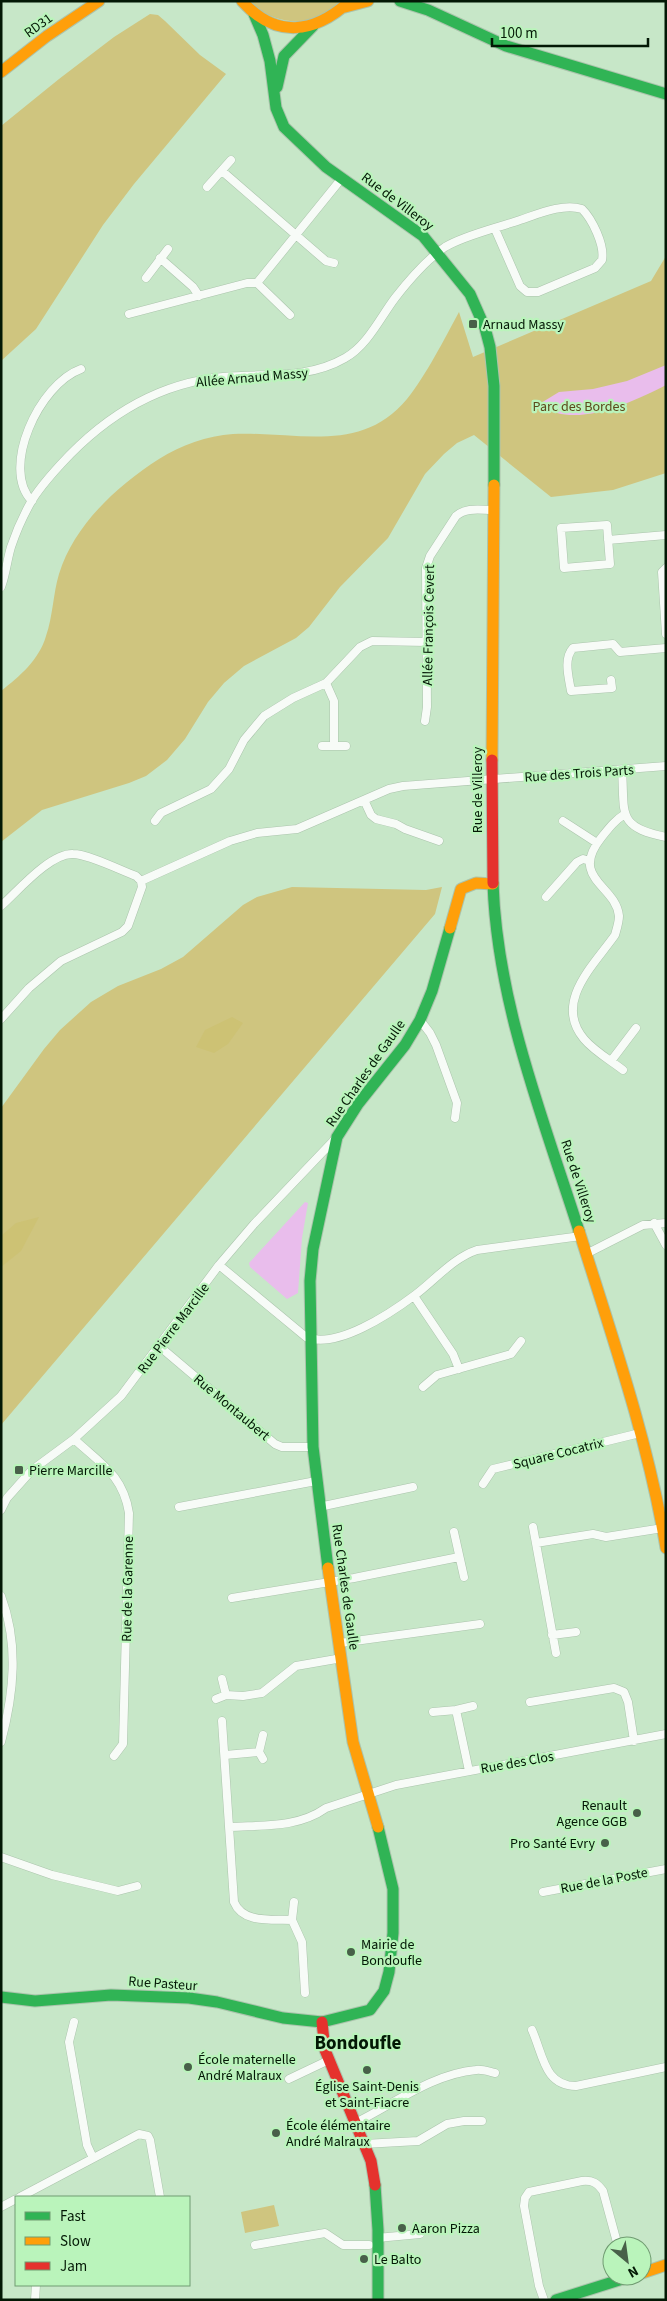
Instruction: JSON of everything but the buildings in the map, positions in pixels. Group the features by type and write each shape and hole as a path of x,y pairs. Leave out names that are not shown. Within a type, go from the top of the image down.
{"street":[{"path":"242,1 254,14 266,22 297,28 313,26 324,22 347,4 368,1"},
{"path":"400,1 428,10 506,46 666,94"},
{"path":"416,1 428,10"},
{"name":"RD31","path":"1,72 47,36 98,2"},
{"name":"Rue de Villeroy","path":"254,14 263,35 270,62 276,108 284,127 320,162 412,228 438,253 466,286 480,314 490,346 494,386 492,778 494,913 501,960 520,1046 629,1388 640,1433 663,1506 663,1528 666,1548"},
{"name":"Rue de Villeroy","path":"275,98 284,56 313,26"},
{"path":"207,187 231,160"},
{"path":"222,171 326,260 334,263"},
{"path":"129,314 247,284 258,283 342,178"},
{"name":"Allée Arnaud Massy","path":"1,587 11,547 32,501 56,470 97,429 129,406 162,390 211,378 303,373 325,368 346,358 362,344 396,297 438,253 454,243 495,229 558,209 576,208 582,210 590,220 602,247 602,260 595,268 538,292 527,292 520,286 495,229"},
{"path":"146,278 168,249"},
{"path":"160,258 193,287 199,296"},
{"path":"258,283 290,315"},
{"path":"21,426 50,390 67,374 81,369"},
{"path":"15,488 20,495 32,501"},
{"name":"Allée François Cevert","path":"425,721 428,707 426,568 430,556 456,516 468,510 493,510"},
{"path":"607,525 608,540 610,564 564,568 561,528 607,525"},
{"path":"608,540 666,535"},
{"path":"666,568 662,572 666,634"},
{"path":"155,822 161,813 199,796 220,780 229,769 252,729 276,707 326,683 366,643 427,642"},
{"path":"611,680 612,688 571,692 567,659 569,652 573,648 613,644 620,652 666,648"},
{"path":"326,683 334,701 334,746"},
{"path":"322,746 346,746"},
{"name":"Rue des Trois Parts","path":"141,881 230,841 257,833 297,829 402,786 666,766"},
{"path":"622,770 625,814 632,826 638,830 666,837"},
{"path":"364,800 371,815 376,819 396,824 405,830 439,841"},
{"path":"623,1070 584,1039 576,1029 572,1016 572,1004 575,992 615,935 618,925 619,915 616,906 595,879 590,861 597,843 615,820 625,814"},
{"path":"563,821 597,843"},
{"path":"1,906 49,863 65,854 81,855 136,876 141,881 142,887 128,926 122,932 60,961 29,988 1,1019"},
{"path":"546,897 577,862 583,859 590,861"},
{"name":"Rue Charles de Gaulle","path":"322,2022 361,2013 374,2006 384,1991 389,1972 394,1908 393,1889 384,1847 353,1742 319,1507 313,1447 312,1249 337,1137 358,1104 405,1045 420,1020 432,992 461,890 476,883 493,884"},
{"path":"420,1020 436,1045 457,1104 455,1118"},
{"path":"611,1061 636,1028"},
{"name":"Rue Pierre Marcille","path":"1,1510 19,1483 32,1470 74,1439 121,1396 219,1265 254,1224 337,1137"},
{"path":"654,1223 666,1245"},
{"path":"586,1254 643,1225 666,1223"},
{"path":"219,1265 297,1331 311,1339 335,1338 380,1318 414,1296 465,1254 477,1250 580,1236"},
{"path":"414,1296 453,1354 459,1368"},
{"path":"423,1387 437,1375 511,1354 522,1341"},
{"name":"Rue Montaubert","path":"159,1346 275,1444 282,1447 313,1447"},
{"name":"Square Cocatrix","path":"484,1484 493,1469 640,1433"},
{"name":"Rue de la Garenne","path":"74,1439 117,1479 123,1488 129,1513 123,1744 114,1756"},
{"path":"402,1480 402,1490"},
{"path":"179,1507 316,1481"},
{"path":"319,1507 413,1487"},
{"path":"533,1527 556,1653"},
{"path":"536,1543 593,1534 606,1538 663,1528"},
{"path":"454,1532 458,1557 464,1576"},
{"path":"232,1598 354,1578 458,1557"},
{"path":"1,1596 12,1628 14,1648 8,1716 1,1742"},
{"path":"340,1642 480,1624"},
{"path":"552,1636 576,1632"},
{"path":"216,1699 226,1695 243,1696 262,1693 296,1666 342,1658"},
{"path":"222,1679 226,1695"},
{"path":"530,1702 614,1688 624,1692 628,1702 634,1740"},
{"path":"433,1712 473,1706"},
{"path":"456,1710 469,1771"},
{"path":"222,1721 234,1902 237,1909 246,1917 292,1920"},
{"name":"Rue des Clos","path":"230,1827 296,1822 317,1814 326,1808 396,1785 666,1734"},
{"path":"225,1756 261,1756 263,1735"},
{"path":"1,1857 52,1876 118,1891 137,1886"},
{"name":"Rue de la Poste","path":"543,1892 666,1869"},
{"path":"294,1902 292,1920 302,1942 305,1993"},
{"name":"Rue Pasteur","path":"1,1997 35,2002 111,1995 189,1998 217,2002 283,2018 322,2022"},
{"path":"74,2022 69,2042 87,2145 93,2158"},
{"path":"322,2022 325,2050 364,2144 375,2176 378,2207 373,2242 378,2300"},
{"path":"532,2030 548,2073 557,2083 563,2085 576,2086 666,2067"},
{"path":"289,2079 329,2060"},
{"path":"355,2123 386,2108 407,2093 444,2078 478,2069 496,2073"},
{"path":"364,2144 418,2141 447,2124 464,2121 482,2121"},
{"path":"25,2196 139,2134 148,2136 150,2140 160,2196"},
{"path":"544,2300 539,2286 524,2206 525,2198 529,2192 591,2180 602,2191 615,2236"},
{"path":"1,2208 15,2200"},
{"path":"254,2244 325,2233 343,2245 420,2234"},
{"path":"652,2270 666,2265"},
{"path":"556,2300 602,2285"},
{"path":"35,2300 36,2286"}],"green space":[{"path":"248,1 343,1 333,11 321,17 309,21 296,22 270,16"},
{"path":"150,14 158,15 200,55 226,74 134,184 103,225 36,329 1,361 1,126 114,37"},
{"name":"Parc des Bordes","path":"666,256 666,473 613,490 551,497 474,435 457,443 425,474 388,538 340,587 309,627 296,638 244,666 224,683 208,702 185,739 167,760 146,776 129,783 42,810 1,842 1,691 22,673 39,653 48,628 59,574 66,556 86,523 113,494 128,481 167,454 185,445 204,439 233,434 326,436 348,434 369,428 389,416 414,390 428,369 459,312 473,357 651,281"},
{"path":"292,887 426,890 442,887 435,914 1,1425 1,1108 60,1030 91,1002 118,986 161,969 183,957 243,905 257,897"},
{"path":"274,2205 279,2226 245,2233 241,2212"}],"shaded area":[{"path":"666,365 666,385 613,408 584,415 570,415 555,412 541,403 559,392 593,389 627,381"},
{"path":"232,1017 243,1023 228,1044 214,1053 196,1047 205,1030"},
{"path":"305,1202 308,1203 302,1238 298,1293 287,1299 250,1267 249,1263"},
{"path":"39,1217 21,1251 1,1267 1,1236 16,1223"}],"traffic: fast":[{"path":"400,1 428,10 506,46 666,94"},
{"path":"254,14 263,35 270,61 276,108 284,127 326,167 423,236 470,294 485,328 490,347 494,386 494,485"},
{"path":"277,87 284,56 313,26"},
{"path":"493,883 496,928 512,1016 537,1103 579,1231"},
{"path":"328,1568 313,1447 310,1281 313,1249 337,1137 358,1104 405,1045 420,1020 432,991 450,928"},
{"path":"1,1997 35,2001 111,1995 189,1998 217,2002 283,2018 322,2022 370,2010 384,1991 389,1972 393,1933 393,1889 378,1827"},
{"path":"375,2185 378,2230 378,2300"},
{"path":"556,2300 602,2285"}],"traffic: slow":[{"path":"1,72 47,36 99,1"},
{"path":"242,1 268,22 295,28 309,26 323,20 350,1"},
{"path":"345,7 368,1"},
{"path":"492,760 494,485"},
{"path":"450,928 461,889 476,883 493,884"},
{"path":"579,1231 639,1428 666,1548"},
{"path":"328,1568 353,1742 378,1827"},
{"path":"652,2270 666,2265"}],"traffic: jam":[{"path":"492,760 493,883"},
{"path":"322,2022 325,2050 371,2161 375,2185"}],"place":[{"name":"Arnaud Massy","path":"473,324"},
{"name":"Pierre Marcille","path":"19,1470"},
{"name":"Renault Agence GGB","path":"637,1813"},
{"name":"Pro Santé Evry","path":"605,1843"},
{"name":"Mairie de Bondoufle","path":"351,1952"},
{"name":"École maternelle André Malraux","path":"188,2067"},
{"name":"Église Saint-Denis et Saint-Fiacre","path":"367,2070"},
{"name":"École élémentaire André Malraux","path":"276,2133"},
{"name":"Aaron Pizza","path":"402,2228"},
{"name":"Le Balto","path":"364,2259"}],"district":[{"name":"Bondoufle","path":"358,2042"}]}
